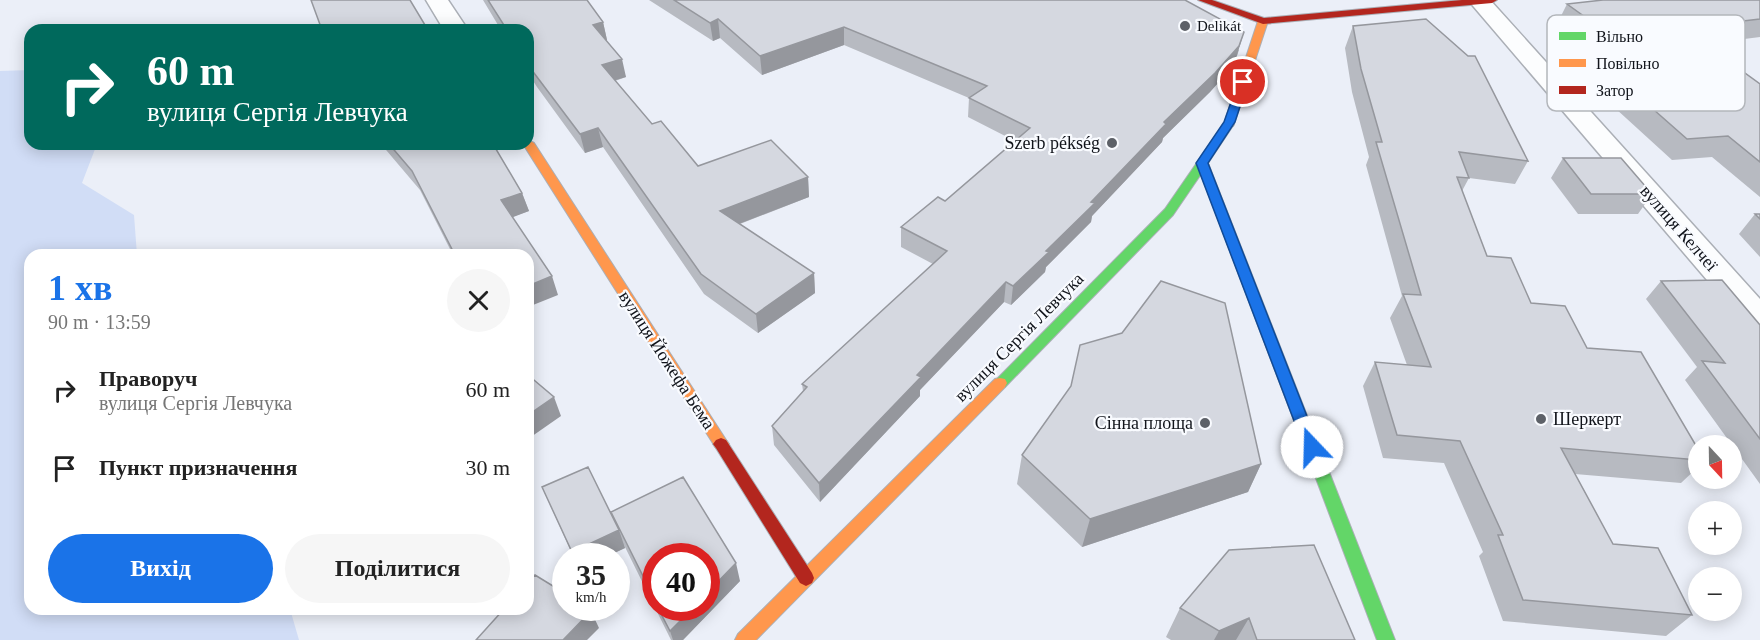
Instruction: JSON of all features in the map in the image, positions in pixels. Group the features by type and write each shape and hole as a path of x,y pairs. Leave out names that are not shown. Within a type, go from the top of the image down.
{"main road":[{"path":"1203,0 1263,21 1486,1"},
{"name":"вулиця Сергія Левчука","path":"744,640 1169,212 1230,122 1263,21"},
{"name":"вулиця Йожефа Бема","path":"532,150 806,578"},
{"path":"1202,163 1386,640"}],"street":[{"path":"437,0 452,24"},
{"name":"вулиця Келчеї","path":"1486,1 1547,72"},
{"name":"вулиця Келчеї","path":"1580,111 1760,320"}],"shaded area":[{"path":"24,70 24,150 95,150 82,183 134,215 137,249 24,249 24,615 292,615 299,640 0,640 0,71"}],"building":[{"path":"311,0 410,0 424,24 320,24"},
{"path":"488,0 587,0 603,22 593,25 622,59 602,65 652,124 661,121 698,166 771,140 808,177 720,211 814,273 756,314 701,274 598,128 580,134 534,73 534,24 503,24"},
{"path":"674,0 1185,0 1244,32 1239,46 1215,73 1164,122 1166,124 1091,202 1095,203 1046,251 1049,252 1013,286 1006,282 917,375 921,377 819,483 772,426 807,387 802,384 947,251 901,227 938,197 945,201 1030,128 969,98 987,86 844,27 760,56 718,19 710,23"},
{"path":"1603,0 1760,0 1760,19 1745,21 1745,15 1582,15 1567,4"},
{"path":"1426,19 1468,56 1475,56 1528,161 1459,152 1469,178 1457,177 1487,256 1511,258 1531,303 1565,306 1587,348 1641,352 1690,435 1688,459 1561,448 1613,544 1658,548 1688,607 1688,615 1523,600 1498,535 1503,535 1460,441 1397,435 1375,362 1431,367 1403,294 1421,295 1376,142 1382,142 1361,69 1353,26"},
{"path":"1745,73 1760,84 1760,162 1728,136 1687,139 1655,111 1745,111"},
{"path":"394,150 497,150 522,193 501,200 534,249 452,249 412,171"},
{"path":"1563,158 1621,158 1652,194 1591,194"},
{"path":"534,249 552,276 534,284"},
{"path":"1722,280 1760,325 1760,439 1702,361 1725,363 1661,281"},
{"path":"1161,281 1225,303 1261,464 1090,519 1022,455 1071,386 1080,345 1122,333"},
{"path":"534,380 554,397 534,411"},
{"path":"588,467 619,530 591,543 568,543 542,487"},
{"path":"683,477 736,563 720,580 720,543 642,543 642,574 630,550 630,543 626,543 611,512"},
{"path":"1314,545 1355,640 1257,640 1249,618 1219,631 1180,608 1229,550"},
{"path":"535,575 552,585 552,621 581,621 563,640 476,640 499,615 534,615"},
{"path":"665,621 680,621 670,631"}],"traffic: fast":[{"path":"1000,383 1169,212 1229,124"},
{"path":"1202,163 1386,640"}],"traffic: slow":[{"path":"1229,124 1263,21"},
{"path":"532,150 721,444"},
{"path":"744,640 1000,383"}],"traffic: jam":[{"path":"1203,0 1263,21 1492,0"},
{"path":"721,444 806,578"}],"place":[{"name":"Delikát","path":"1185,26"},
{"name":"Szerb pékség","path":"1112,143"},
{"name":"Шеркерт","path":"1541,419"},
{"name":"Сінна площа","path":"1205,423"}],"route":[{"path":"1243,82 1230,122 1202,163 1312,447"}]}
